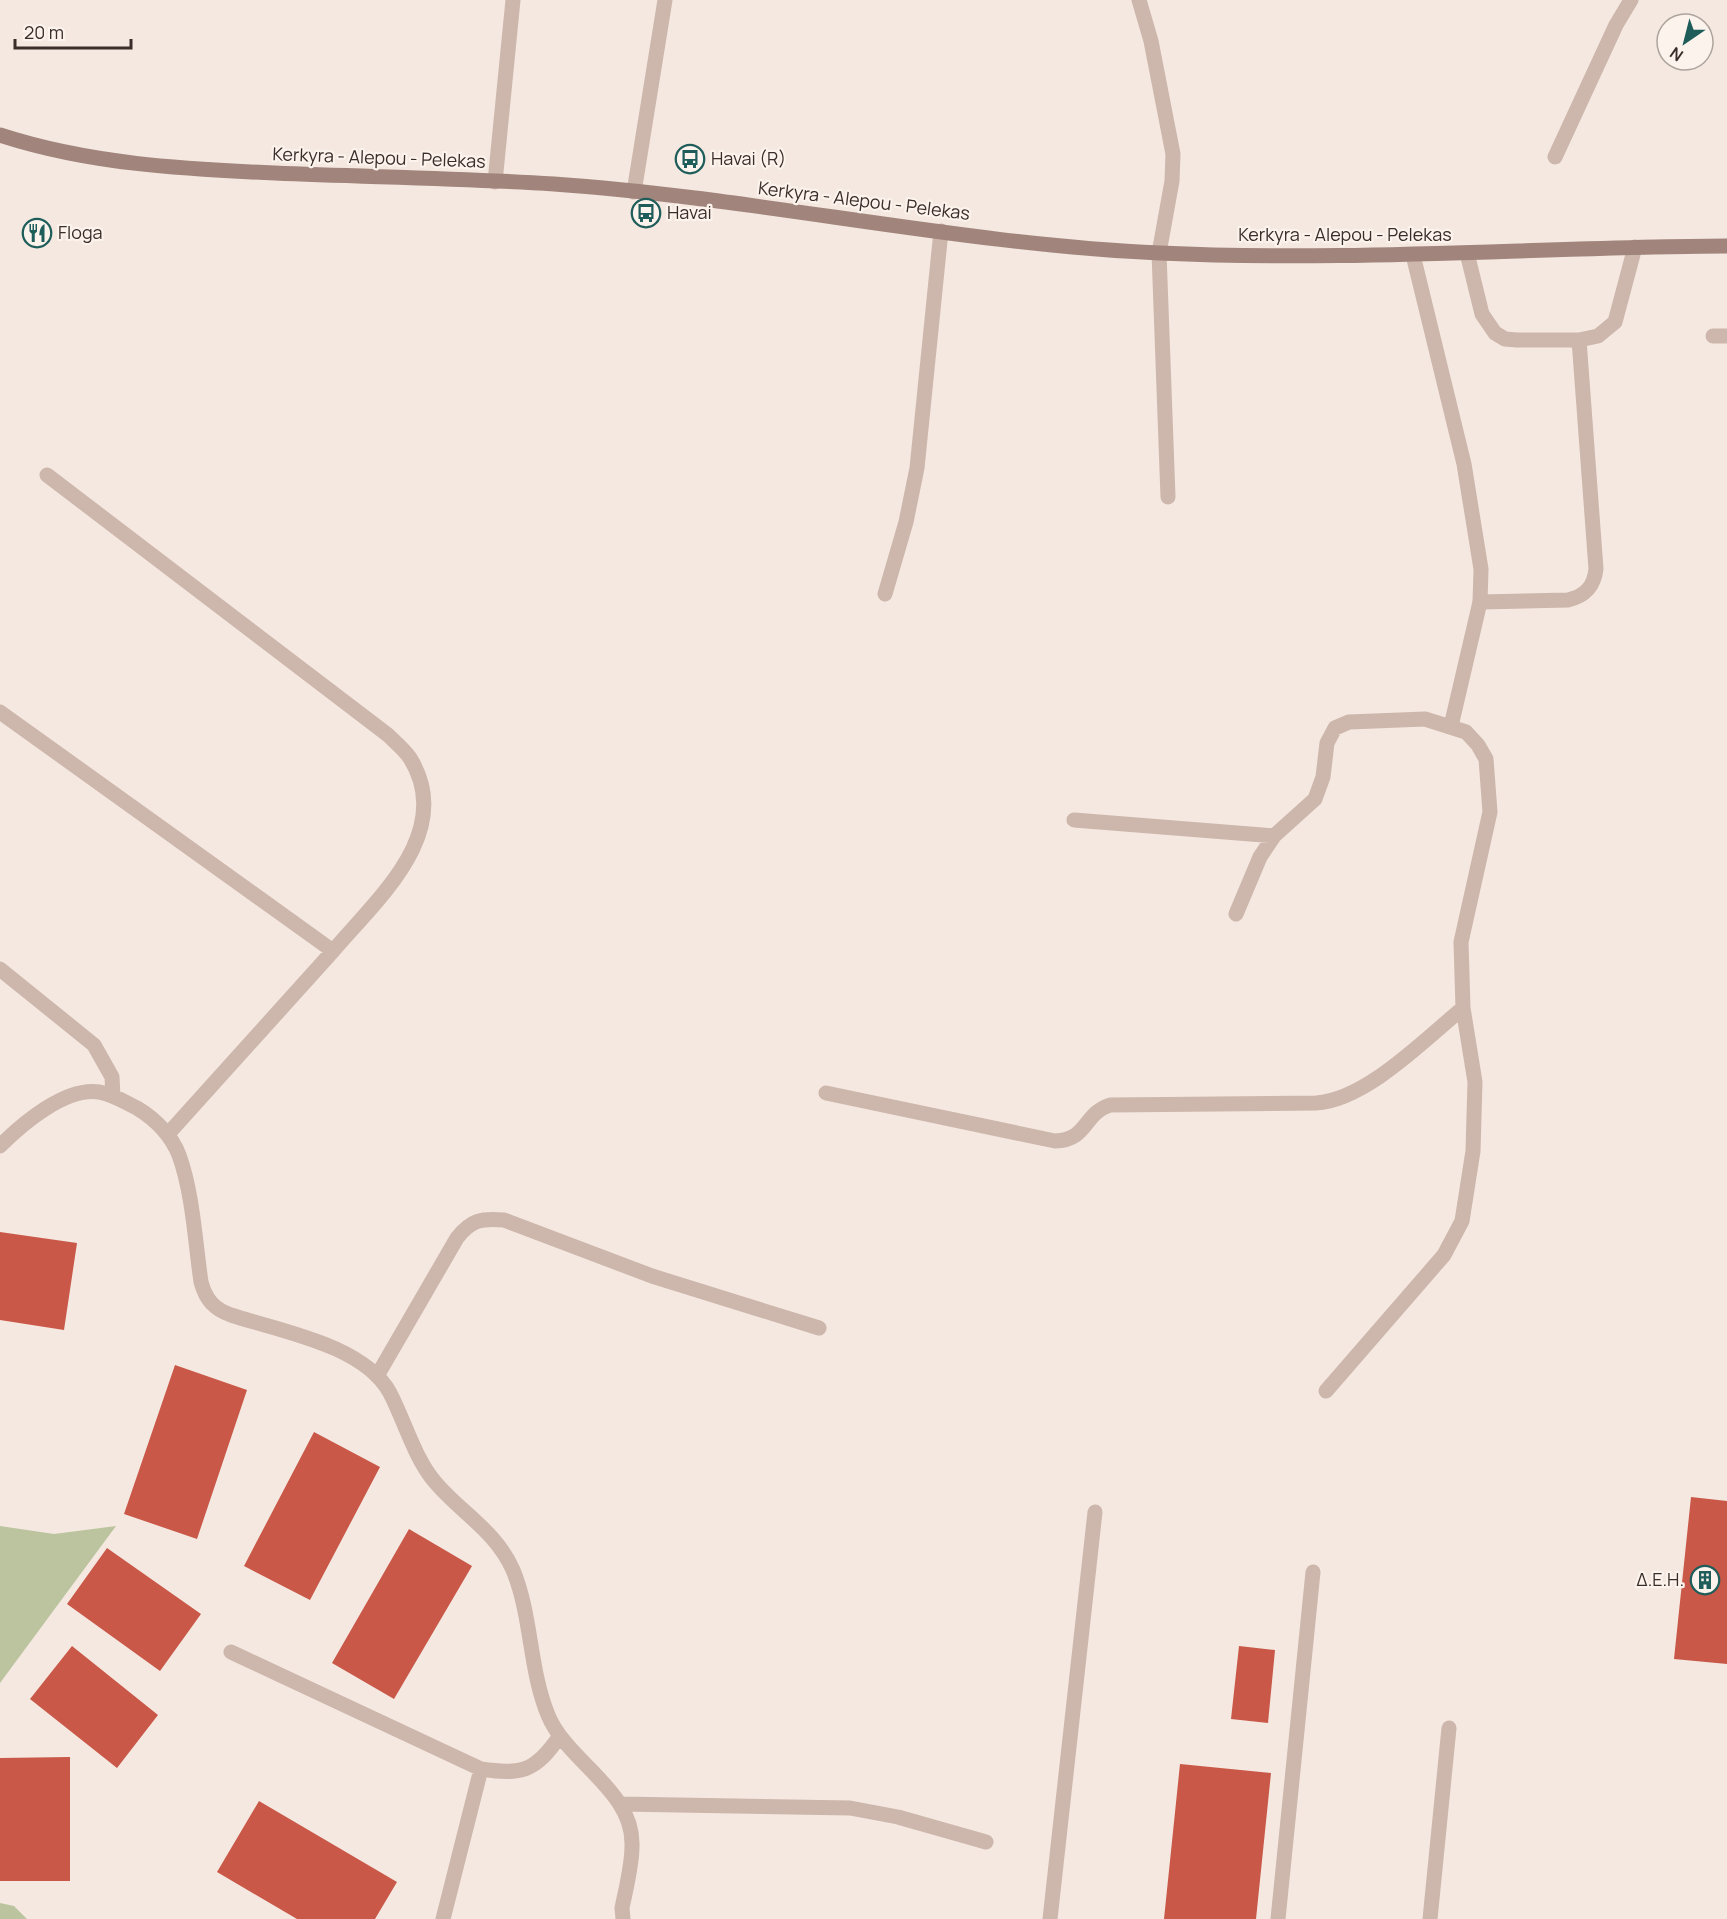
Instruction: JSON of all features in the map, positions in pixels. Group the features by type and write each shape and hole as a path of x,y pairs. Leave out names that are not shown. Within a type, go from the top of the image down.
{"main road":[{"name":"Kerkyra - Alepou - Pelekas","path":"0,135 57,152 129,163 216,171 495,182 634,192 1046,244 1159,253 1413,255 1727,246"}],"street":[{"path":"495,182 513,0"},
{"path":"634,192 665,0"},
{"path":"1139,0 1151,41 1173,154 1172,181 1159,253 1168,497"},
{"path":"1555,158 1616,24 1631,0"},
{"path":"885,594 906,522 917,468 942,231"},
{"path":"1467,253 1482,314 1495,333 1505,339 1517,340 1579,340 1598,336 1615,322 1635,247"},
{"path":"1413,255 1464,464 1480,569 1480,602 1451,726"},
{"path":"1480,602 1568,600 1579,597 1594,581 1579,340"},
{"path":"47,476 388,735 410,758 422,787 424,811 419,841 403,868 333,951 168,1134"},
{"path":"0,712 333,951"},
{"path":"1236,915 1260,857 1274,836 1315,799 1320,789 1329,735 1341,724 1425,719 1466,732 1478,745 1486,759 1490,812 1461,942 1463,1008 1475,1082 1473,1151 1459,1230 1444,1255 1326,1391"},
{"path":"1074,820 1274,836"},
{"path":"0,969 94,1045 112,1077 112,1096"},
{"path":"826,1093 1055,1141 1068,1140 1079,1134 1101,1108 1110,1105 1316,1103 1338,1100 1369,1084 1463,1008"},
{"path":"0,1146 31,1119 56,1103 83,1092 99,1092 112,1096 141,1111 168,1134 183,1169 201,1282 209,1301 218,1310 231,1315 340,1350 360,1360 377,1376 389,1391 419,1456 433,1479 487,1530 512,1569 548,1714 559,1737 620,1804 629,1823 633,1844 622,1908 623,1919"},
{"path":"377,1376 457,1238 474,1220 488,1218 504,1220 652,1276 819,1328"},
{"path":"1050,1919 1095,1512"},
{"path":"1278,1919 1313,1572"},
{"path":"231,1652 481,1769 508,1773 529,1769 545,1758 559,1737"},
{"path":"1430,1919 1449,1728"},
{"path":"443,1919 481,1769"},
{"path":"620,1804 850,1808 898,1817 986,1842"}],"green space":[{"path":"0,1526 54,1534 116,1526 0,1683"},
{"path":"0,1903 14,1906 27,1919 0,1919"}],"building":[{"path":"0,1232 77,1243 64,1330 0,1320"},
{"path":"175,1365 247,1390 197,1539 124,1514"},
{"path":"314,1432 380,1467 310,1600 244,1566"},
{"name":"Δ.Ε.Η.","path":"1691,1497 1727,1501 1727,1664 1674,1659"},
{"path":"409,1529 472,1566 394,1699 332,1663"},
{"path":"107,1548 201,1614 160,1671 67,1604"},
{"path":"72,1646 158,1715 117,1768 30,1699"},
{"path":"1239,1646 1275,1650 1268,1723 1231,1719"},
{"path":"70,1757 70,1881 0,1881 0,1758"},
{"path":"1180,1764 1271,1773 1256,1919 1164,1919"},
{"path":"259,1801 397,1882 375,1919 297,1919 217,1872"}],"place":[{"name":"Havai (R)","path":"690,159"},
{"name":"Havai","path":"646,213"},
{"name":"Floga","path":"37,233"},
{"name":"Δ.Ε.Η.","path":"1705,1580"}]}
